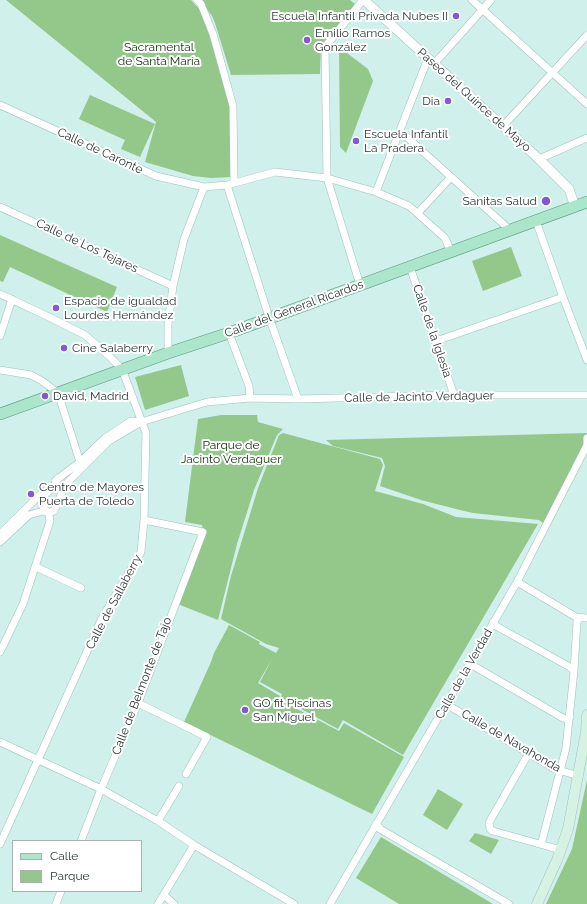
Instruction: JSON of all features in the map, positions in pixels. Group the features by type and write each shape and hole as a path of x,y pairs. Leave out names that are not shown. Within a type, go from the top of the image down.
{"main road":[{"name":"Calle del General Ricardos","path":"0,414 168,353 229,333 269,317 587,202"},
{"path":"537,904 561,850 568,829 579,776 586,732 587,715"}],"street":[{"name":"Paseo del Quince de Mayo","path":"363,0 539,159 569,189 575,207"},
{"path":"360,285 327,178 325,46 363,0"},
{"path":"472,0 587,104"},
{"path":"376,192 400,131 431,61 491,0"},
{"path":"202,1 213,34 233,106 230,184 269,317 298,399"},
{"path":"503,126 587,35"},
{"name":"Calle de Caronte","path":"0,105 156,176 204,186 230,184 275,172 327,178 376,192 409,206 418,213 445,238 451,252"},
{"path":"400,131 510,230"},
{"path":"539,159 587,138"},
{"path":"418,213 451,177"},
{"path":"168,353 168,324 173,286 184,239 204,186"},
{"name":"Calle de Los Tejares","path":"0,207 173,286"},
{"path":"536,221 563,297 583,339 587,360"},
{"name":"Calle de la Iglesia","path":"410,267 454,396"},
{"path":"0,294 85,335 122,370"},
{"path":"436,341 563,297"},
{"path":"0,336 12,299"},
{"path":"229,333 249,386 250,398"},
{"path":"0,370 31,375 58,393 80,462"},
{"name":"Calle de Sallaberry","path":"0,844 102,618 141,552 144,520 146,433 122,370"},
{"name":"Calle de Jacinto Verdaguer","path":"142,422 207,402 250,398 298,399 587,395"},
{"path":"0,534 58,478 80,462 105,438 130,420 142,422"},
{"path":"0,542 29,515 43,511 52,511 55,509 66,484 109,441 142,422"},
{"name":"Calle de la Verdad","path":"330,904 494,622 587,445 587,438"},
{"path":"0,652 23,604 50,521 41,500 56,484 58,478"},
{"name":"Calle de Belmonte de Tajo","path":"81,840 101,789 138,703 203,532 144,520"},
{"path":"36,567 82,588"},
{"path":"516,582 576,617 583,618"},
{"path":"540,844 566,748 574,671 577,621 583,618"},
{"path":"494,622 496,626 570,667 574,671"},
{"path":"469,664 563,718 566,719 570,717"},
{"name":"Calle de Navahonda","path":"448,702 448,705 451,707 530,754 561,771 579,776"},
{"path":"138,703 207,737 186,774"},
{"path":"0,742 101,789 158,821 194,845 294,904"},
{"path":"530,754 526,758 491,819 489,826 493,831 561,850"},
{"path":"158,821 179,786"},
{"path":"376,824 380,830 509,904"},
{"path":"158,904 194,845"},
{"path":"56,904 61,892"},
{"path":"164,895 174,904"}],"green space":[{"name":"Sacramental de Santa María","path":"6,0 191,0 201,11 231,100 231,177 211,178 193,176 145,162 156,122"},
{"path":"200,0 350,0 355,4 321,45 320,74 231,75 215,23 212,16"},
{"path":"339,47 368,69 373,81 346,153 340,147"},
{"path":"90,95 155,124 140,157 121,149 125,140 79,119"},
{"path":"0,235 117,287 107,312 10,267 3,282 0,281"},
{"path":"511,247 522,276 483,291 472,261"},
{"path":"181,365 189,396 145,410 135,377"},
{"name":"Parque de Jacinto Verdaguer","path":"221,415 257,415 258,422 283,429 277,435 254,490 237,544 218,620 175,603 203,531 202,525 185,522 198,419"},
{"path":"283,433 380,459 383,465 375,491 423,504 456,517 538,524 403,755 343,720 338,729 281,698 282,694 260,682 272,659 258,683 280,696 278,699 339,731 344,723 404,757 372,814 184,722 214,653 229,625 260,642 259,644 276,653 279,648 266,644 221,619 231,576 258,488 279,435"},
{"path":"587,433 587,445 546,525 539,520 473,513 460,510 421,500 380,486 385,466 382,458 333,446 326,440"},
{"path":"587,780 587,904 546,904 572,849"},
{"path":"438,789 463,804 447,830 423,815"},
{"path":"475,833 499,840 491,854 469,841"},
{"path":"381,837 493,904 399,904 356,878"}],"place":[{"name":"Escuela Infantil Privada Nubes II","path":"456,16"},
{"name":"Emilio Ramos González","path":"307,40"},
{"name":"Dia","path":"448,101"},
{"name":"Escuela Infantil La Pradera","path":"356,141"},
{"name":"Sanitas Salud","path":"546,201"},
{"name":"Espacio de igualdad Lourdes Hernández","path":"56,308"},
{"name":"Cine Salaberry","path":"64,348"},
{"name":"David, Madrid","path":"45,396"},
{"name":"Centro de Mayores Puerta de Toledo","path":"31,494"},
{"name":"GO fit Piscinas San Miguel","path":"245,710"}]}
